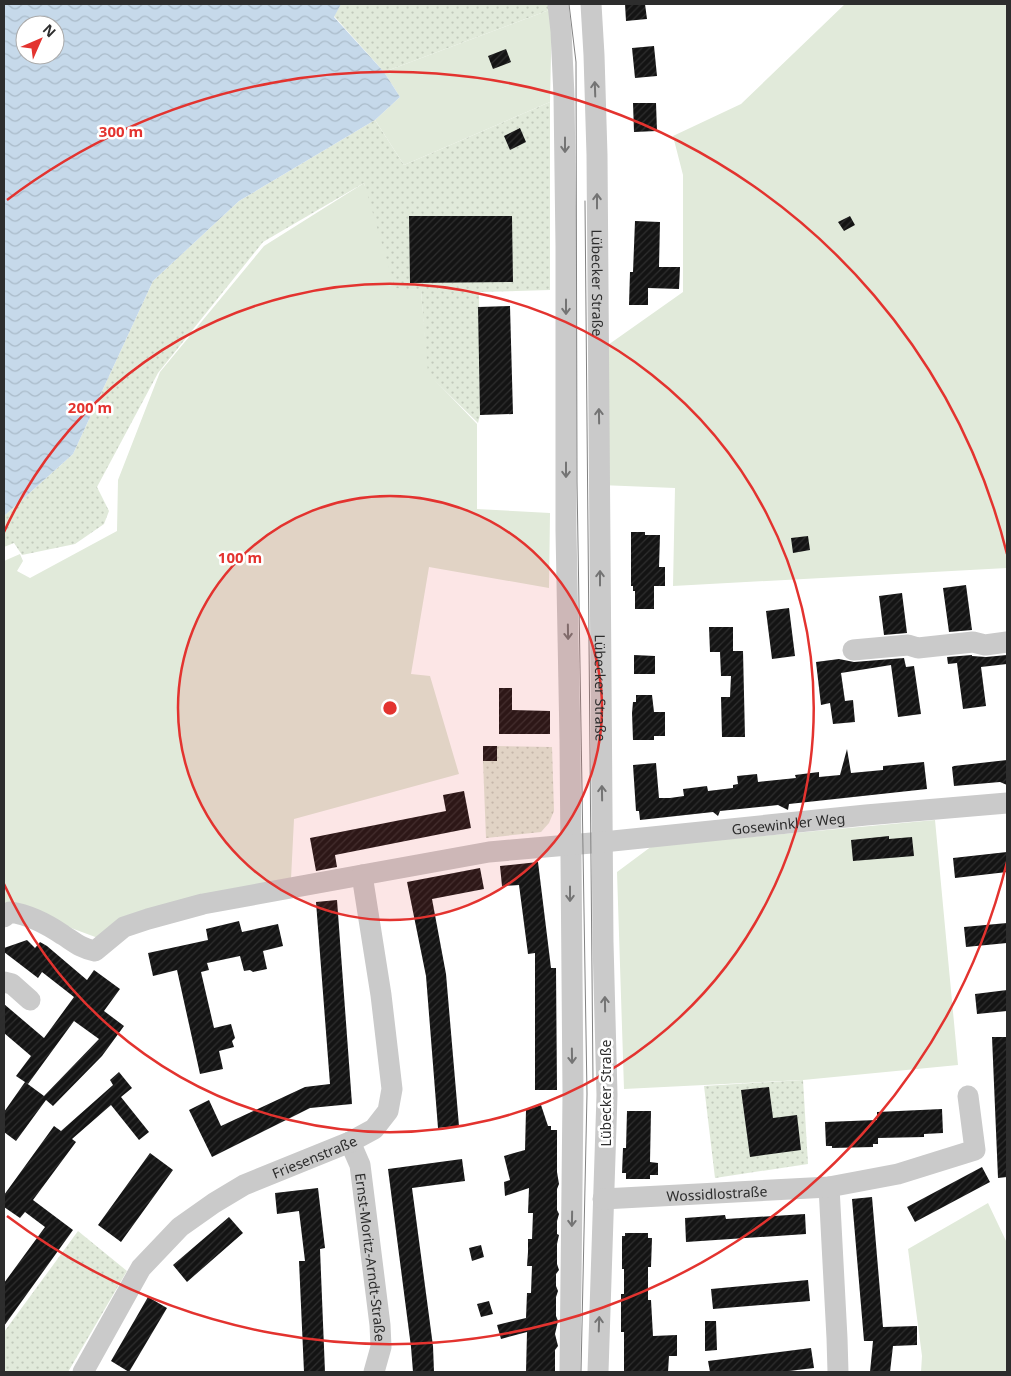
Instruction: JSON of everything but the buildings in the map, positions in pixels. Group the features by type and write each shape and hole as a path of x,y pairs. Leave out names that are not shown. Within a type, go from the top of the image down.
{"street":[{"path":"558,4 564,96 566,531 573,1094 570,1372"},
{"name":"Lübecker Straße","path":"591,4 597,155 603,942 607,1095 598,1372"},
{"path":"853,650 908,644 918,648 973,642 985,645 1007,642"},
{"name":"Gosewinkler Weg","path":"570,845 866,815 1007,803"},
{"path":"4,917 10,912 20,913 42,922 84,949 94,951 124,927 203,904 489,852 570,845"},
{"name":"Friesenstraße","path":"83,1372 141,1268 180,1227 244,1185 350,1142 374,1129 388,1111 392,1089 381,995 362,875"},
{"path":"4,982 12,984 30,1000"},
{"name":"Wossidlostraße","path":"603,1199 829,1187 898,1174 975,1150 968,1096"},
{"name":"Ernst-Moritz-Arndt-Straße","path":"350,1142 360,1165 380,1325 381,1347 374,1372"},
{"path":"829,1187 838,1372"}],"green space":[{"path":"341,4 551,4 552,9 384,72 334,16"},
{"path":"845,4 1007,4 1007,568 673,586 675,488 600,485 598,352 683,292 683,175 673,136 741,104"},
{"path":"552,9 550,102 404,165 375,120 400,97 384,72"},
{"path":"550,102 550,290 479,292 480,415 478,423 427,373 421,290 395,289 377,244 364,183 263,242 158,373 97,487 109,511 104,524 75,544 22,555 14,543 4,547 4,516 73,454 153,281 239,201 375,120 404,165"},
{"path":"364,183 395,288 421,290 428,373 477,424 477,509 550,513 549,588 429,567 411,674 430,676 459,774 294,819 291,879 106,941 4,903 4,561 20,554 23,561 17,571 30,578 117,531 118,480 160,372 264,246"},
{"path":"497,746 552,747 554,811 549,823 541,832 486,838 483,761 496,761"},
{"path":"935,820 958,1065 803,1080 624,1089 617,872 652,846"},
{"path":"803,1080 808,1164 715,1178 704,1086"},
{"path":"988,1203 1007,1243 1007,1372 921,1372 922,1356 908,1249"},
{"path":"78,1231 127,1271 68,1372 4,1372 4,1332"}],"water":[{"path":"4,4 341,4 334,17 384,72 400,97 375,120 239,201 153,281 73,454 4,516"}],"tram line":[{"path":"569,4 576,62 577,482 587,1094 581,1372"},
{"path":"585,201 593,1081"}]}
